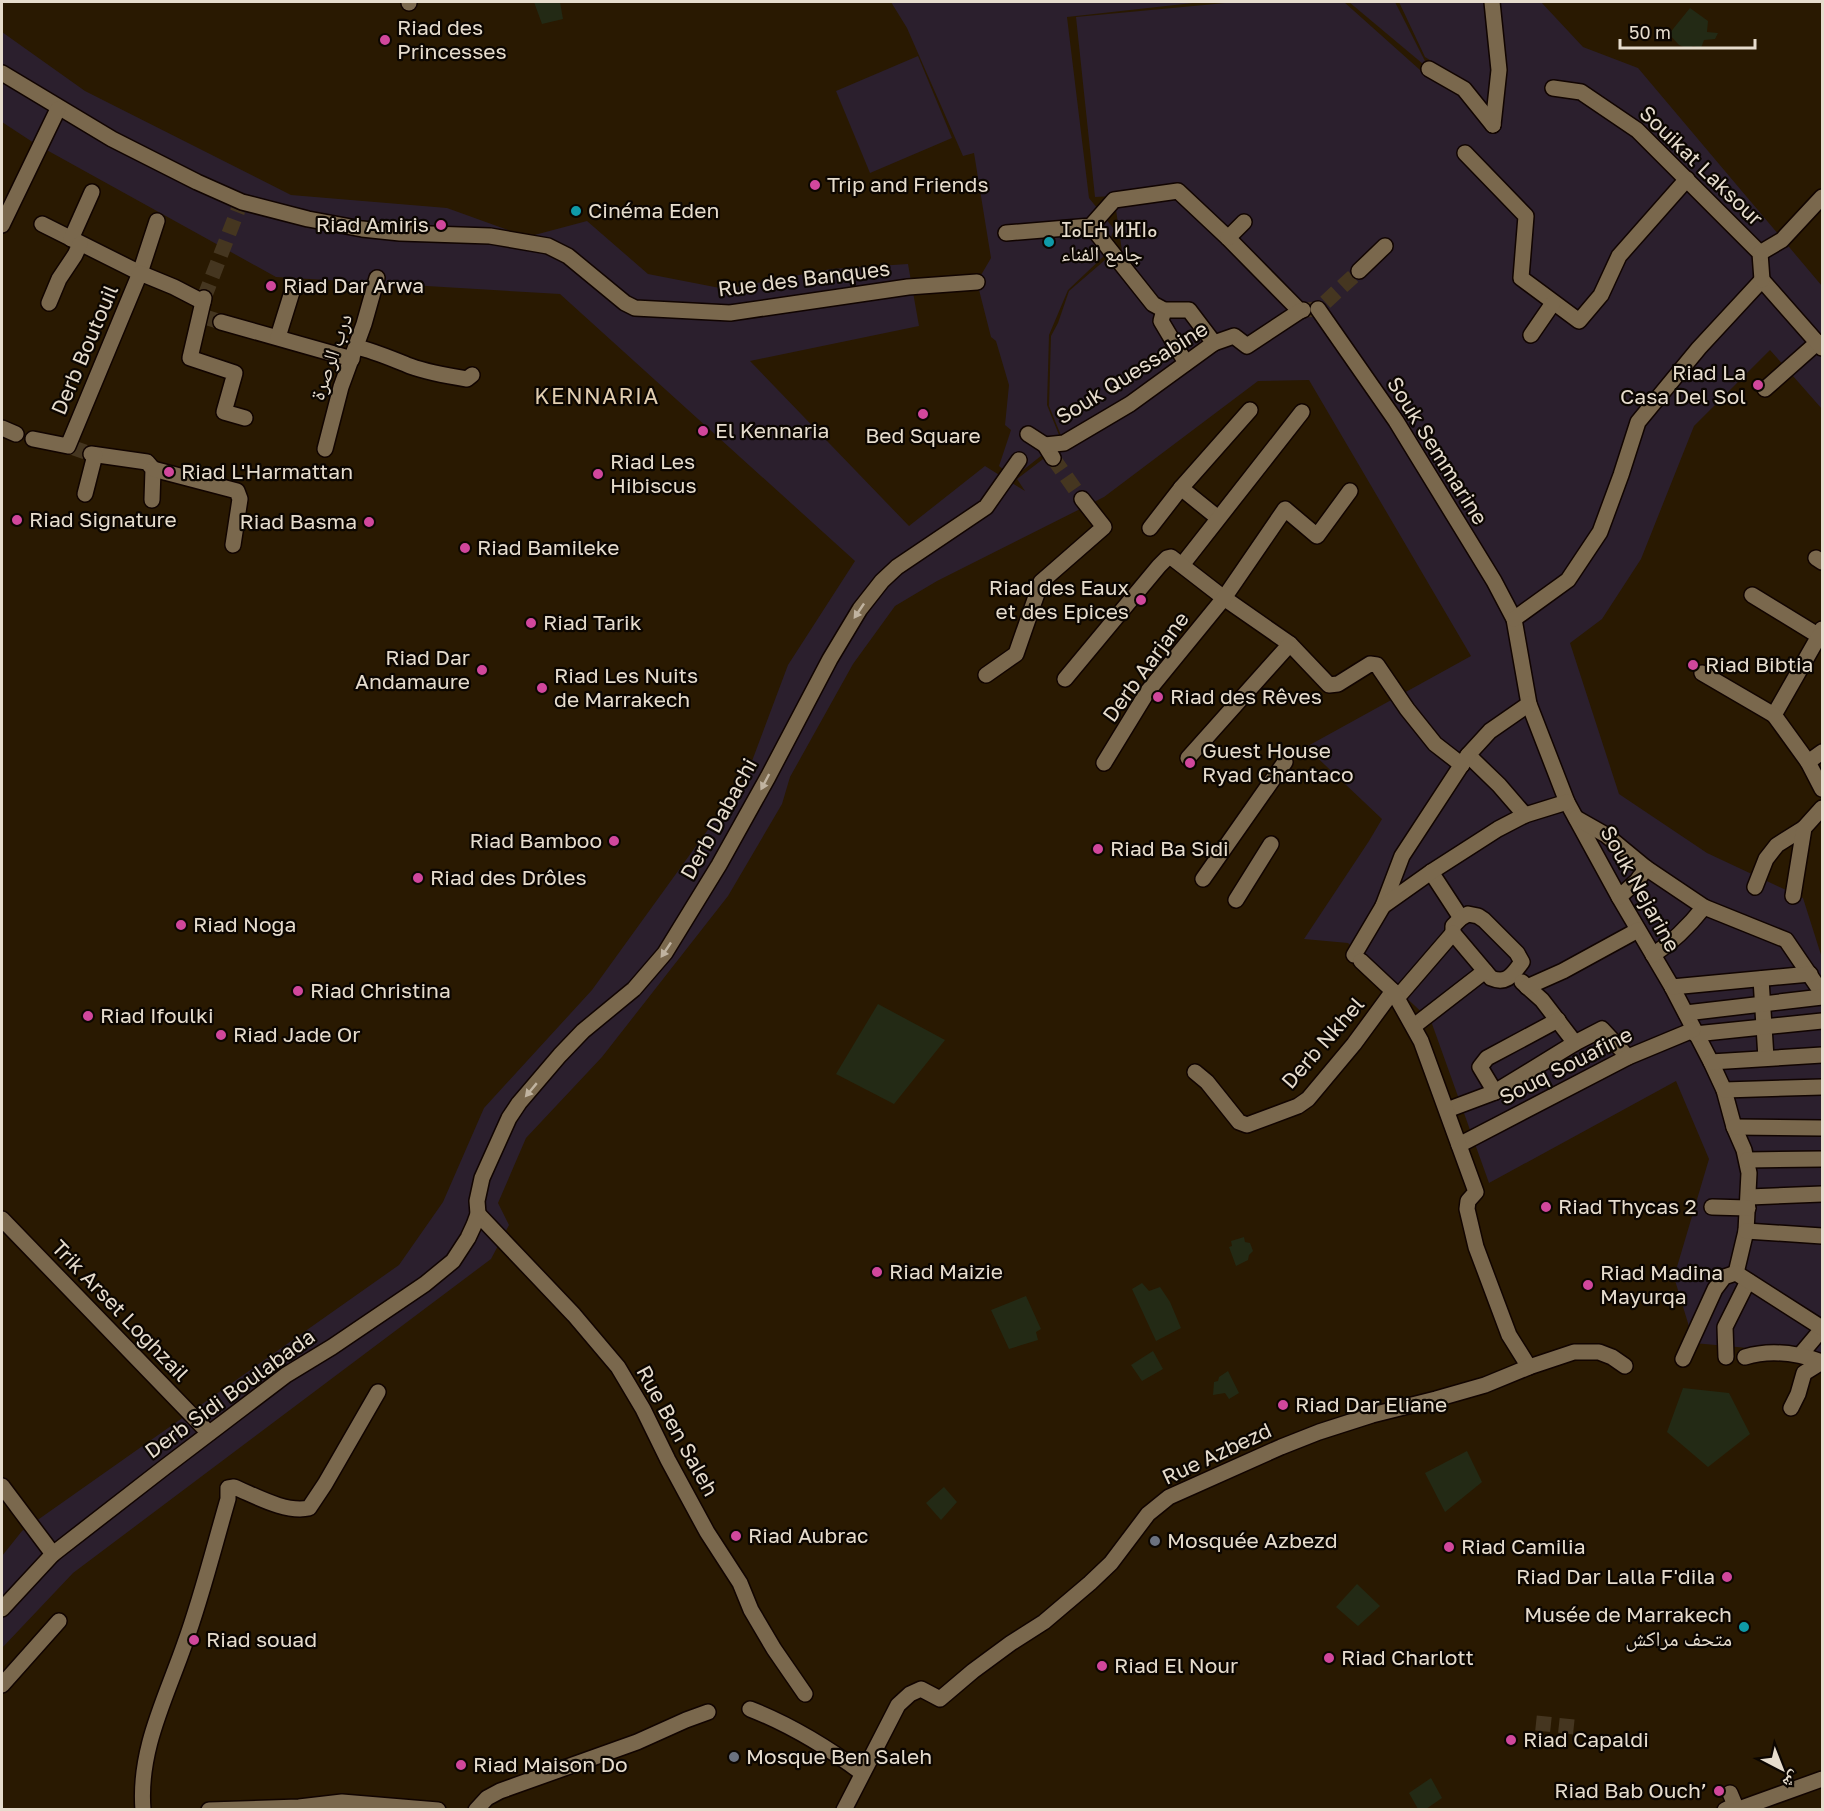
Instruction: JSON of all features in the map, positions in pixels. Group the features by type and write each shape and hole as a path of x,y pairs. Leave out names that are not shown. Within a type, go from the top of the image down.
{"street":[{"path":"1429,69 1464,88 1493,125 1499,70 1492,2"},
{"path":"2,73 58,109 2,225"},
{"name":"Souikat Laksour","path":"1553,88 1581,92 1637,130 1760,253 1762,280"},
{"name":"Rue des Banques","path":"58,109 112,140 240,206 362,229 490,236 548,246 568,256 624,303 635,308 730,313 908,287 977,282"},
{"path":"1465,153 1526,216 1521,278 1579,321 1601,295 1619,256 1687,179"},
{"name":"Souk Semmarine","path":"1091,226 1114,200 1178,191 1307,310 1396,420 1494,581 1514,620"},
{"path":"49,303 59,279 75,255 76,242 92,192"},
{"path":"1760,253 1782,240 1822,196"},
{"path":"42,224 140,273 157,221"},
{"path":"1228,238 1244,222"},
{"path":"1006,232 1091,226 1153,304 1164,310 1189,310 1214,343"},
{"path":"1359,271 1385,246"},
{"name":"Derb Boutouil","path":"33,439 70,446 140,273 174,286 203,308 190,358 235,374 224,412 245,418"},
{"name":"درب الرصرة","path":"325,449 341,387 371,303 377,278"},
{"path":"1514,620 1568,580 1600,532 1638,422 1699,348 1762,280 1820,345 1765,388"},
{"path":"278,337 292,292"},
{"path":"1530,335 1553,303"},
{"path":"1164,310 1161,321 1186,363"},
{"name":"Souk Quessabine","path":"1028,434 1049,451 1130,404 1214,343 1234,336 1247,346 1307,310"},
{"path":"221,321 278,337 354,353 380,353 432,373 467,379 472,375"},
{"path":"1150,528 1181,488 1250,410"},
{"path":"1182,565 1302,412"},
{"path":"2,428 16,434"},
{"path":"85,494 93,454 147,462 153,469 237,491 240,500 232,545"},
{"name":"Derb Dabachi","path":"478,1214 477,1201 482,1178 509,1118 560,1055 583,1031 639,983 665,954 728,849 845,633 871,594 897,567 986,507 1019,460"},
{"path":"153,469 153,500"},
{"path":"1181,488 1218,518"},
{"name":"Derb Aarjane","path":"1104,763 1148,692 1224,598 1285,509 1317,536 1350,491"},
{"path":"986,675 1016,654 1041,582 1104,527 1082,499"},
{"path":"1065,679 1167,558 1171,557 1290,645 1326,683 1332,686 1338,684 1366,665 1372,663 1377,665 1407,709 1435,744 1465,760 1499,785 1525,815"},
{"path":"1752,595 1821,632 1774,715"},
{"name":"Souk Nejarine","path":"1514,620 1528,704 1567,802 1672,987 1711,1062 1724,1090 1748,1167"},
{"path":"1188,758 1290,645"},
{"path":"1702,673 1774,715 1808,762 1822,789"},
{"path":"1528,704 1490,731 1465,760 1402,856 1383,906 1358,958 1395,995 1421,1041 1476,1192 1468,1201 1467,1209 1476,1247 1509,1335 1530,1367"},
{"path":"1808,762 1822,752"},
{"path":"1203,879 1285,762"},
{"path":"1383,906 1498,829 1525,815 1567,802"},
{"path":"1755,887 1771,852 1777,845 1804,828 1822,808"},
{"path":"1576,818 1606,835 1646,868 1704,907 1786,940 1822,992 1762,1004 1686,1013"},
{"path":"1793,896 1804,828"},
{"path":"1236,900 1271,844"},
{"path":"1619,897 1637,881 1646,868"},
{"path":"1431,872 1461,918"},
{"path":"1653,956 1688,927 1704,907"},
{"path":"1468,914 1478,916 1517,953 1522,962 1514,974 1498,981 1491,978 1453,933 1453,926 1461,918 1468,914"},
{"path":"1527,987 1563,971 1638,930"},
{"path":"1395,995 1453,933"},
{"path":"1414,1026 1485,971"},
{"path":"1514,974 1542,1000 1575,1043"},
{"path":"1672,987 1810,974"},
{"path":"1761,979 1766,1058"},
{"name":"Derb Nkhel","path":"1195,1072 1207,1082 1239,1122 1247,1125 1298,1106 1310,1097 1395,995"},
{"path":"1495,1092 1480,1067 1483,1062 1558,1020"},
{"name":"Souq Souafine","path":"1460,1145 1628,1057 1694,1032 1822,1021"},
{"path":"1448,1110 1495,1092 1602,1029 1628,1057"},
{"path":"1711,1062 1822,1055"},
{"path":"1724,1090 1822,1087"},
{"path":"1734,1127 1822,1128"},
{"path":"1726,1357 1725,1327 1742,1277 1749,1202 1748,1167 1822,1159"},
{"path":"1713,1207 1822,1194"},
{"name":"Derb Sidi Boulabada","path":"2,1609 53,1554 209,1433 286,1375 332,1347 441,1272 453,1261 468,1238 478,1214"},
{"name":"Rue Ben Saleh","path":"478,1214 577,1318 618,1367 643,1409 707,1532 740,1583 751,1610 805,1694"},
{"name":"Trik Arset Loghzail","path":"2,1219 209,1433"},
{"path":"1746,1231 1822,1236"},
{"path":"1683,1359 1715,1289 1724,1277 1742,1277 1822,1329 1801,1354"},
{"name":"Rue Azbezd","path":"844,1809 898,1705 910,1694 921,1689 940,1699 1011,1643 1044,1622 1111,1563 1148,1514 1169,1497 1319,1432 1372,1415 1485,1385 1574,1352 1599,1352 1625,1366"},
{"path":"1745,1358 1761,1352 1801,1354 1822,1362"},
{"path":"1791,1408 1804,1373 1822,1362"},
{"path":"142,1809 143,1769 153,1726 185,1644 206,1580 228,1499 228,1488 234,1487 278,1505 309,1508 378,1392"},
{"path":"2,1486 53,1554"},
{"path":"2,1685 59,1621"},
{"path":"750,1709 812,1739 862,1773"},
{"path":"476,1809 487,1798 500,1791 638,1742 708,1712"},
{"path":"1737,1809 1822,1779"},
{"path":"1725,1809 1735,1805 1730,1793"},
{"path":"209,1809 342,1802 438,1809"}],"shaded area":[{"name":"ⵊⴰⵎⵄ ⵍⴼⵏⴰ جامع الفناء","path":"891,2 1202,2 1067,17 1089,198 1114,229 1105,255 1068,290 1049,335 1047,405 1061,440 1013,478 999,466 1011,430 1005,425 1009,385 996,341 991,337 977,282 991,258 974,153 963,156 907,28"},
{"path":"1236,2 1344,2 1429,78 1433,62 1425,57 1399,2 1541,2 1583,47 1638,68 1822,286 1822,409 1770,350 1694,426 1641,559 1602,619 1570,643 1619,794 1707,853 1803,898 1822,958 1822,1355 1694,1343 1674,1277 1709,1159 1676,1081 1489,1183 1431,1021 1364,958 1354,955 1348,943 1304,939 1382,819 1306,747 1471,656 1309,380 1258,381 1104,497 937,581 895,606 853,664 790,777 782,804 728,896 602,1057 526,1138 498,1203 509,1225 491,1259 73,1573 2,1648 2,1556 22,1531 399,1265 443,1202 484,1108 592,990 746,777 788,665 855,561 560,294 276,277 34,143 2,122 2,32 85,91 291,195 447,208 527,237 587,221 648,274 725,289 831,269 908,264 919,326 750,361 909,526 985,466 1025,491 1017,479 1064,443 1049,406 1051,336 1069,291 1105,260 1120,261 1123,258 1114,196 1095,197 1076,17"},
{"path":"1349,2 1395,2 1429,69"},
{"path":"918,56 952,138 870,173 836,91"}],"green space":[{"path":"534,2 560,2 563,19 542,24"},
{"path":"1690,8 1708,21 1707,32 1718,33 1715,39 1704,40 1701,48 1693,46 1689,49 1679,45 1669,34"},
{"path":"878,1004 945,1040 894,1104 836,1074"},
{"path":"1244,1237 1245,1242 1250,1243 1253,1251 1248,1260 1236,1266 1229,1247 1232,1246 1231,1241"},
{"path":"1142,1283 1149,1291 1160,1287 1170,1302 1181,1328 1156,1341 1132,1289"},
{"path":"1026,1296 1041,1329 1036,1332 1038,1340 1009,1349 991,1310"},
{"path":"1153,1351 1163,1369 1142,1381 1131,1365"},
{"path":"1228,1371 1239,1393 1229,1399 1225,1393 1213,1395 1214,1382"},
{"path":"1683,1388 1729,1393 1750,1434 1708,1467 1667,1432"},
{"path":"1467,1451 1482,1482 1445,1512 1425,1473"},
{"path":"944,1487 957,1502 941,1520 926,1503"},
{"path":"1357,1584 1380,1606 1358,1626 1336,1607"},
{"path":"1431,1778 1442,1798 1426,1809 1418,1809 1409,1793"}],"tunnel":[{"path":"204,298 238,210"},
{"path":"1305,310 1318,309 1359,271"},
{"path":"205,317 221,322"},
{"path":"71,447 91,454"},
{"path":"1053,458 1082,499"},
{"path":"1536,1723 1574,1727"}],"place":[{"name":"Riad des Princesses","path":"385,40"},
{"name":"Trip and Friends","path":"815,185"},
{"name":"Cinéma Eden","path":"576,211"},
{"name":"Riad Amiris","path":"441,225"},
{"name":"ⵊⴰⵎⵄ ⵍⴼⵏⴰ جامع الفناء","path":"1049,242"},
{"name":"Riad Dar Arwa","path":"271,286"},
{"name":"Riad La Casa Del Sol","path":"1758,385"},
{"name":"Bed Square","path":"923,414"},
{"name":"El Kennaria","path":"703,431"},
{"name":"Riad L'Harmattan","path":"169,472"},
{"name":"Riad Les Hibiscus","path":"598,474"},
{"name":"Riad Signature","path":"17,520"},
{"name":"Riad Basma","path":"369,522"},
{"name":"Riad Bamileke","path":"465,548"},
{"name":"Riad des Eaux et des Epices","path":"1141,600"},
{"name":"Riad Tarik","path":"531,623"},
{"name":"Riad Bibtia","path":"1693,665"},
{"name":"Riad Dar Andamaure","path":"482,670"},
{"name":"Riad Les Nuits de Marrakech","path":"542,688"},
{"name":"Riad des Rêves","path":"1158,697"},
{"name":"Guest House Ryad Chantaco","path":"1190,763"},
{"name":"Riad Bamboo","path":"614,841"},
{"name":"Riad Ba Sidi","path":"1098,849"},
{"name":"Riad des Drôles","path":"418,878"},
{"name":"Riad Noga","path":"181,925"},
{"name":"Riad Christina","path":"298,991"},
{"name":"Riad Ifoulki","path":"88,1016"},
{"name":"Riad Jade Or","path":"221,1035"},
{"name":"Riad Thycas 2","path":"1546,1207"},
{"name":"Riad Maizie","path":"877,1272"},
{"name":"Riad Madina Mayurqa","path":"1588,1285"},
{"name":"Riad Dar Eliane","path":"1283,1405"},
{"name":"Riad Aubrac","path":"736,1536"},
{"name":"Mosquée Azbezd","path":"1155,1541"},
{"name":"Riad Camilia","path":"1449,1547"},
{"name":"Riad Dar Lalla F'dila","path":"1727,1577"},
{"name":"Musée de Marrakech متحف مراكش","path":"1744,1627"},
{"name":"Riad souad","path":"194,1640"},
{"name":"Riad Charlott","path":"1329,1658"},
{"name":"Riad El Nour","path":"1102,1666"},
{"name":"Riad Capaldi","path":"1511,1740"},
{"name":"Mosque Ben Saleh","path":"734,1757"},
{"name":"Riad Maison Do","path":"461,1765"},
{"name":"Riad Bab Ouch’","path":"1719,1791"}],"district":[{"name":"KENNARIA","path":"597,396"}]}
